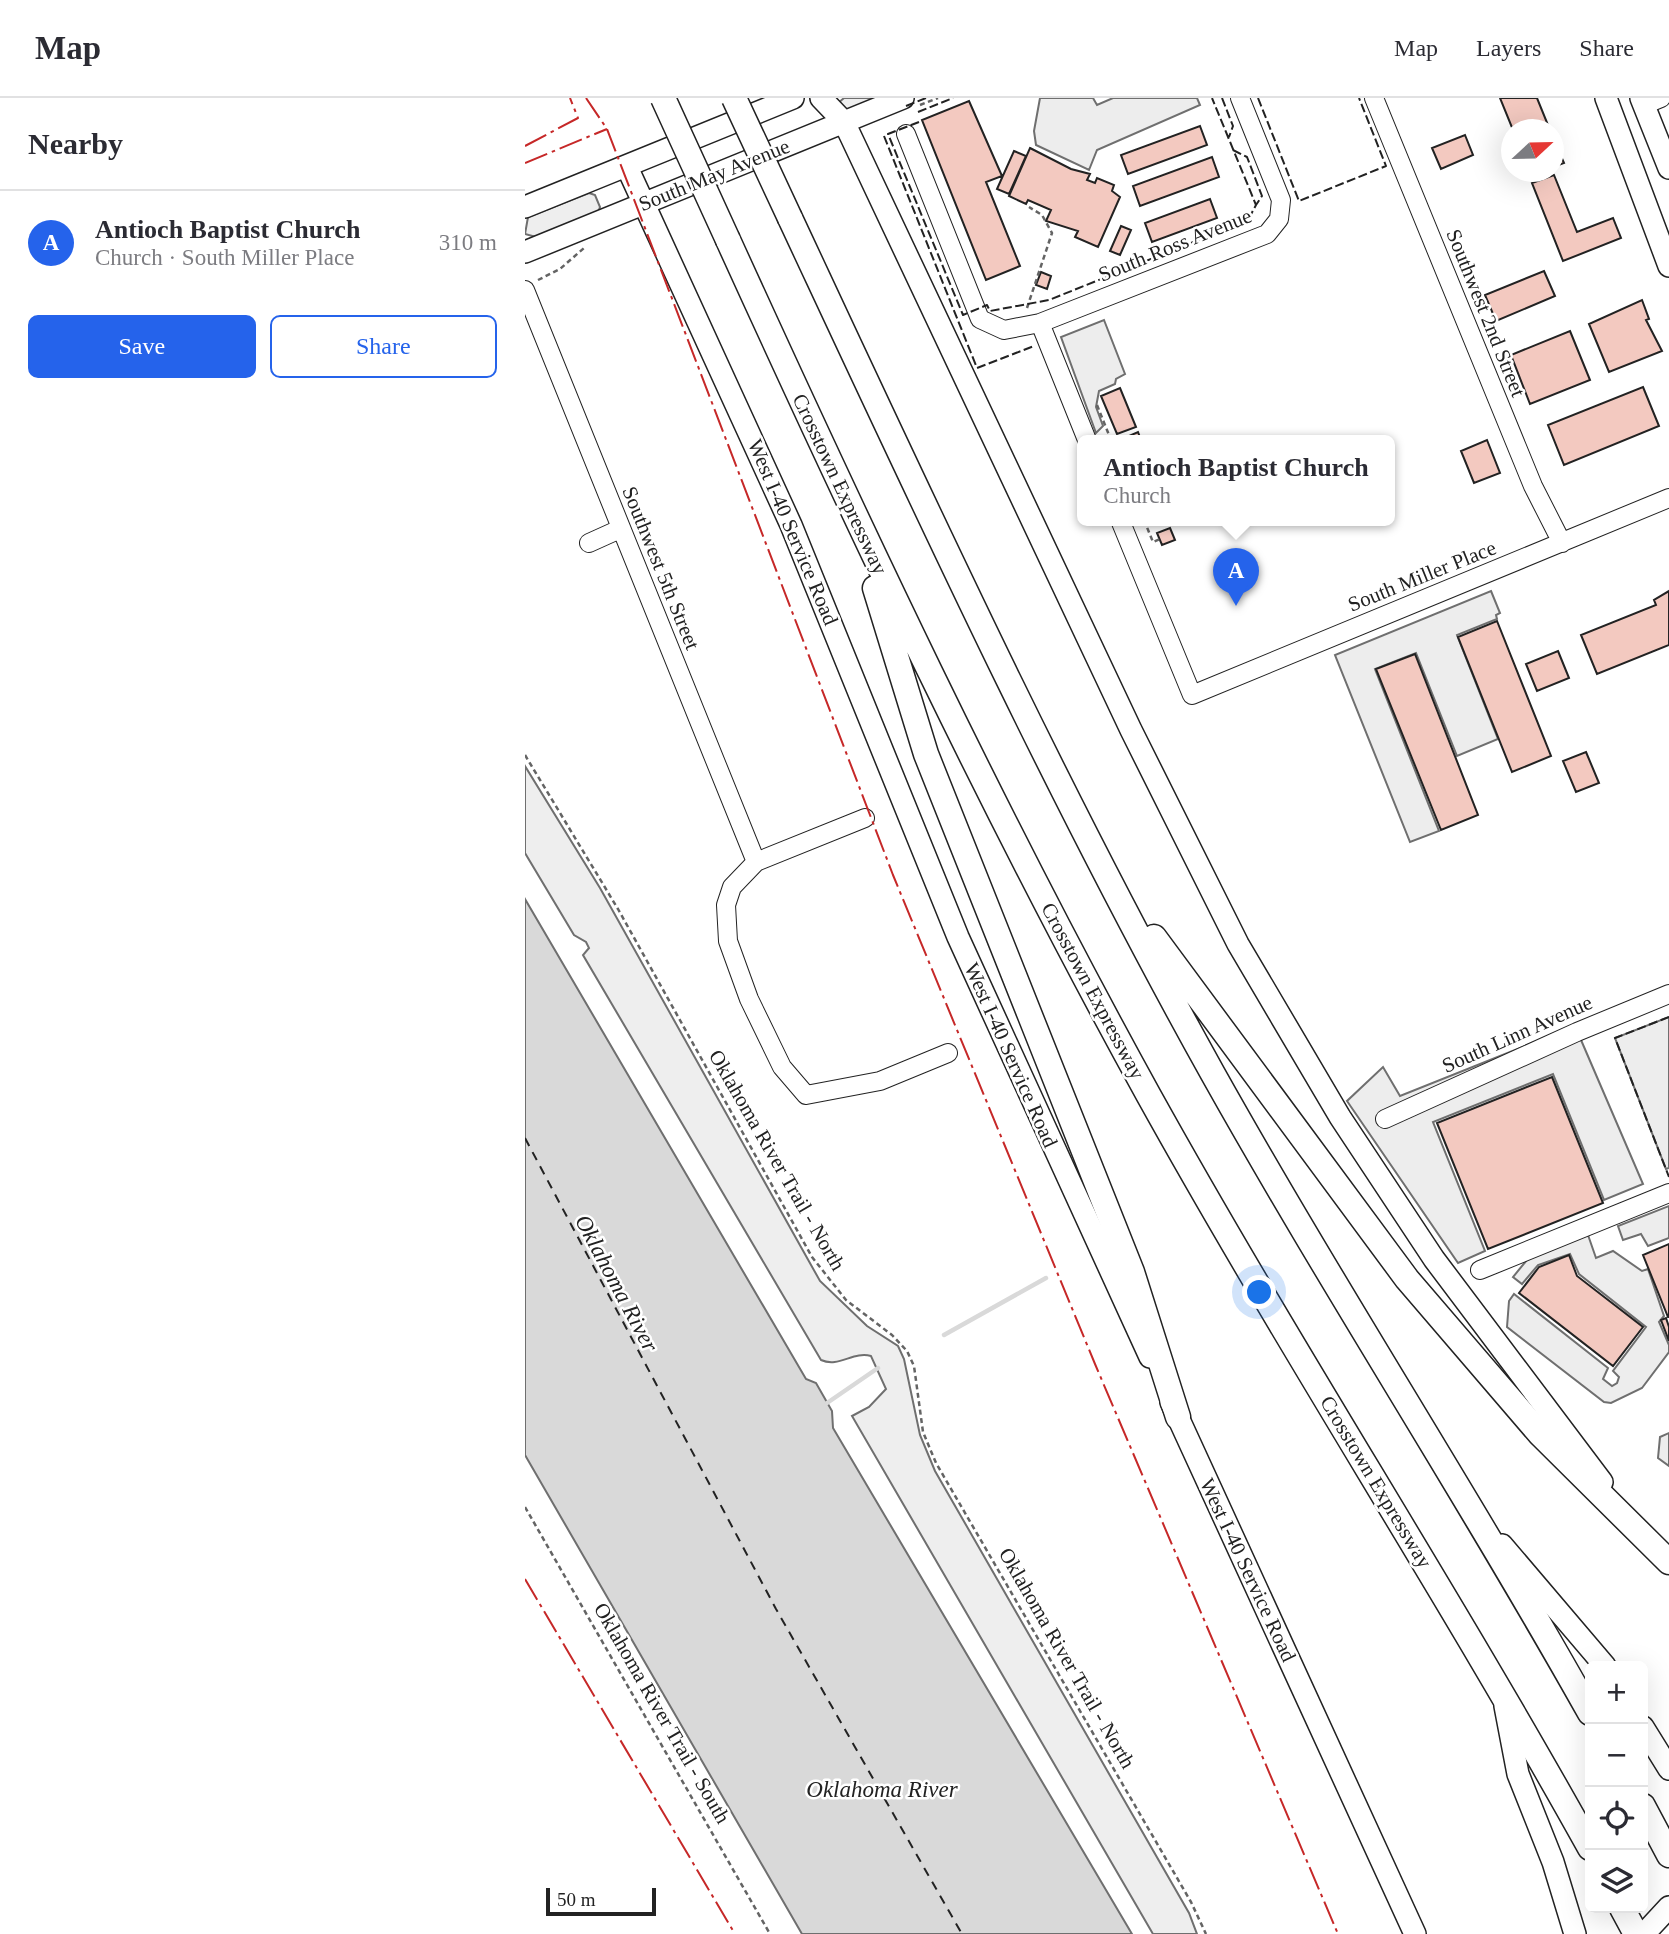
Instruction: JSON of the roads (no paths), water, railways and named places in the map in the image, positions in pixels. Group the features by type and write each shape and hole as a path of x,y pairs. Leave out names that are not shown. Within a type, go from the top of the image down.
{"highway":[{"name":"Crosstown Expressway","path":"663,98 849,507 959,736 1149,1096 1260,1288 1502,1692 1585,1839"},
{"path":"734,98 988,642 1098,860 1213,1073 1340,1295 1475,1514 1585,1704"},
{"path":"849,507 926,754 1132,1272 1178,1417"},
{"path":"1098,860 1407,1279 1540,1434 1669,1561"},
{"path":"1648,1816 1669,1855"},
{"path":"1625,1913 1636,1934"}],"main road":[{"name":"South May Avenue","path":"525,207 793,98"},
{"path":"821,98 843,122 1131,730 1238,944 1284,1025 1381,1181 1477,1320 1560,1430 1669,1561"},
{"name":"South May Avenue","path":"525,252 903,98"},
{"path":"1606,98 1667,256"},
{"path":"1648,100 1669,168"},
{"name":"West I-40 Service Road","path":"627,167 791,525 958,937 1415,1934"},
{"path":"1475,1514 1601,1661"},
{"path":"1502,1692 1518,1774 1568,1908 1575,1934"},
{"path":"1648,1735 1667,1766"},
{"path":"1644,1934 1669,1907"}],"street":[{"name":"South Ross Avenue","path":"1032,325 1267,234 1279,219 1281,200 1240,98"},
{"name":"Southwest 2nd Street","path":"1374,98 1533,486 1562,543"},
{"path":"906,134 979,319 1005,330 1032,325 1085,435"},
{"name":"Southwest 5th Street","path":"525,290 756,862"},
{"name":"South Miller Place","path":"1122,526 1192,695 1669,498"},
{"path":"589,543 620,529"},
{"path":"865,818 756,862 732,887 726,905 728,941 760,1024 782,1067 806,1095 880,1081 948,1053"},
{"name":"South Linn Avenue","path":"1385,1119 1577,1032 1669,994"},
{"path":"1480,1270 1669,1193"}],"water":[{"name":"Oklahoma River","path":"525,899 806,1379 816,1383 832,1411 833,1428 1132,1934 802,1934 525,1455"}],"waterway":[{"path":"944,1335 1046,1278"},
{"path":"827,1403 878,1368"}],"place":[{"name":"Antioch Baptist Church","path":"1236,606"}]}
